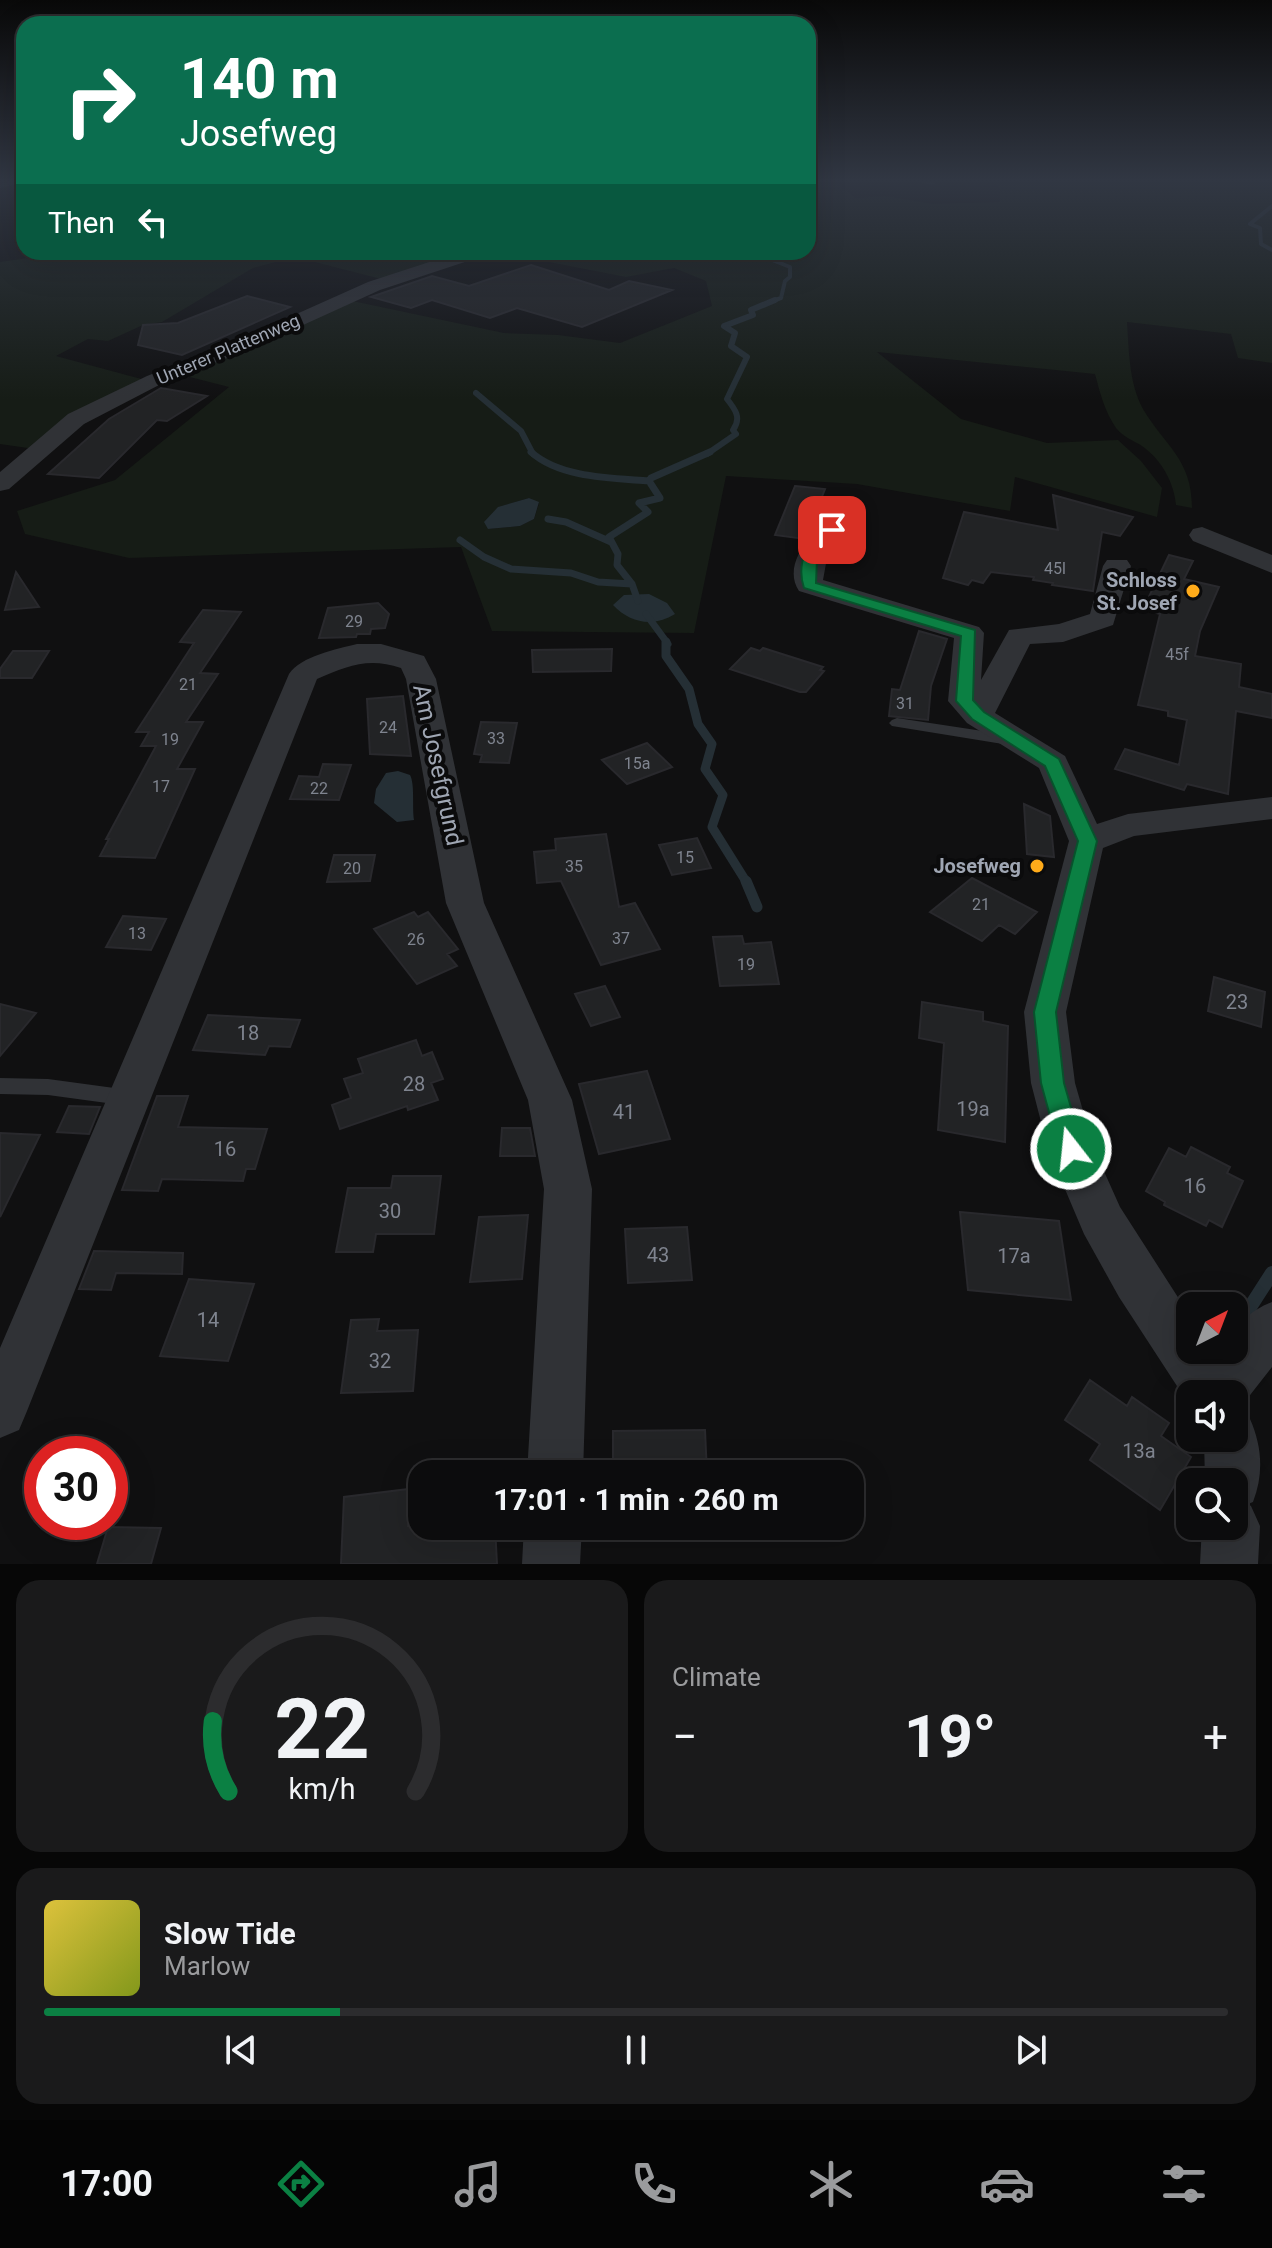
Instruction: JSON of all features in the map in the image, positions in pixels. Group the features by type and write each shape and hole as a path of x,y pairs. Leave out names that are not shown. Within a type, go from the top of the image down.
{"street":[{"name":"Unterer Plattenweg","path":"0,484 76,419 154,380 250,342 374,286 453,260"},
{"path":"847,520 816,541 810,560 809,585 969,633 964,701 978,716 1053,763 1087,841 1045,1012 1053,1083 1071,1149 1101,1219 1137,1281 1206,1380"},
{"path":"1202,535 1272,565"},
{"path":"978,716 1019,636 1063,633 1103,619 1117,566"},
{"name":"Am Josefgrund","path":"0,1411 304,674 357,651 387,652 413,662 421,679 465,903 550,1100 568,1189 556,1460"},
{"path":"1087,841 1128,825 1272,808"},
{"path":"1228,1380 1272,1326"},
{"path":"551,1564 552,1540"},
{"path":"1229,1564 1230,1540"}],"lane":[{"path":"897,723 1018,741"},
{"path":"0,1086 48,1087 129,1098"}],"shaded area":[{"path":"816,254 1272,254 1272,363 1238,358 1231,334 1127,322 1130,367 1138,399 1182,465 1191,491 1192,508 1176,505 1170,480 1161,465 1142,446 1116,428 1106,409 1095,374 877,352 961,419 1047,443 1118,440 1141,461 1162,488 1157,517 1015,477 1010,511 857,484 726,476 694,633 492,631 461,547 129,558 25,534 17,511 115,480 229,387 178,374 154,380 42,450 0,444 0,262 284,260 253,268 162,322 143,325 108,341 88,339 56,356 145,380 343,299 504,333 558,335 620,343 712,306 706,281 674,268 626,277 538,260 816,260","holes":["529,498 539,503 534,519 520,526 488,529 499,507"]},
{"path":"307,260 449,260 381,279"},
{"path":"529,498 539,502 534,519 520,526 488,529 484,522 498,507"},
{"path":"649,594 667,603 675,614 659,621 643,622 627,616 613,605 624,595"},
{"path":"398,771 410,775 412,779 414,820 397,822 374,803 376,789 386,773"}],"building":[{"path":"531,265 609,290 629,281 672,290 582,327 517,308 490,318 432,300 411,308 371,297 432,276 469,286"},
{"path":"247,296 290,307 182,355 138,345 143,325 178,323"},
{"path":"161,388 207,396 167,421 157,420 99,478 48,474 109,419"},
{"path":"795,486 825,489 805,539 775,535"},
{"path":"1053,495 1133,517 1120,536 1102,532 1093,591 1052,585 1033,580 1034,577 991,572 983,583 972,580 968,585 943,578 964,512 1058,530"},
{"path":"1169,555 1193,561 1184,579 1219,587 1200,631 1195,656 1241,664 1239,687 1272,694 1272,718 1236,711 1228,794 1187,784 1184,790 1115,769 1125,749 1179,765 1187,720 1168,716 1168,711 1138,705 1160,614 1143,609"},
{"path":"16,572 39,607 5,610"},
{"path":"378,603 389,614 385,628 371,629 370,634 357,634 356,637 319,638 328,608"},
{"path":"203,610 241,612 200,673 218,674 186,722 203,722 177,769 195,769 155,858 100,856 156,746 141,746 149,732 136,732 194,643 180,642"},
{"path":"919,631 947,639 931,686 928,720 889,716 892,689 900,690"},
{"path":"751,648 760,651 763,648 823,667 820,670 824,671 806,692 800,692 730,669"},
{"path":"612,649 611,671 533,672 532,650"},
{"path":"13,651 49,651 32,678 0,678 0,669"},
{"path":"403,696 411,756 370,754 367,699"},
{"path":"481,722 517,723 509,763 480,762 482,755 474,754"},
{"path":"647,743 672,767 627,784 602,760"},
{"path":"323,764 351,765 339,800 290,799 299,776 319,777"},
{"path":"1024,804 1050,816 1054,857 1027,854"},
{"path":"606,834 619,907 635,903 660,949 601,965 561,881 537,883 534,852 556,850 555,839"},
{"path":"697,838 711,868 672,875 659,845"},
{"path":"334,855 375,855 370,881 327,882"},
{"path":"972,878 1037,912 1015,934 999,925 982,941 930,912"},
{"path":"414,912 418,917 428,912 458,949 447,954 457,966 417,984 374,929"},
{"path":"123,916 166,919 151,950 106,947"},
{"path":"742,936 744,944 771,942 779,984 720,986 713,937"},
{"path":"1214,977 1265,992 1261,1027 1208,1011"},
{"path":"605,986 620,1017 591,1026 575,994"},
{"path":"922,1002 983,1012 983,1021 1008,1026 1005,1142 938,1130 944,1043 919,1038"},
{"path":"0,1004 36,1013 0,1056"},
{"path":"208,1015 300,1020 290,1047 269,1046 265,1055 193,1050"},
{"path":"416,1040 422,1056 432,1052 443,1079 431,1083 438,1100 408,1110 407,1106 340,1129 332,1105 351,1098 344,1079 363,1073 358,1059"},
{"path":"647,1071 670,1139 599,1154 579,1084"},
{"path":"157,1096 188,1096 178,1127 267,1129 255,1169 246,1169 243,1181 162,1179 158,1191 122,1190"},
{"path":"69,1106 100,1107 89,1134 57,1132"},
{"path":"502,1128 530,1128 535,1156 500,1156"},
{"path":"0,1133 40,1135 0,1217"},
{"path":"1191,1147 1230,1167 1227,1173 1243,1181 1222,1227 1209,1220 1206,1226 1164,1205 1165,1202 1146,1191 1169,1148 1186,1157"},
{"path":"393,1176 441,1176 434,1234 376,1234 373,1252 336,1252 348,1188 391,1188"},
{"path":"960,1212 1059,1221 1071,1300 968,1290"},
{"path":"528,1215 522,1279 470,1282 479,1217"},
{"path":"687,1227 692,1280 628,1283 625,1229"},
{"path":"94,1251 183,1253 182,1274 116,1273 111,1290 79,1289"},
{"path":"189,1279 254,1284 228,1361 160,1356"},
{"path":"379,1319 377,1331 418,1330 413,1391 341,1393 351,1320"},
{"path":"1090,1380 1127,1406 1132,1397 1169,1423 1161,1436 1176,1446 1176,1452 1184,1452 1191,1457 1185,1468 1176,1468 1176,1483 1160,1510 1090,1460 1100,1444 1065,1420"},
{"path":"705,1430 706,1460 613,1460 613,1431"},
{"path":"408,1489 408,1540 496,1540 497,1564 341,1564 344,1497"},
{"path":"128,1527 161,1528 151,1564 97,1564 104,1540 128,1540"}],"waterway":[{"path":"772,260 790,267 790,277 785,281 781,298 772,301"},
{"path":"710,452 736,434 733,430 737,422 736,414 727,399 747,357 731,346 735,333 724,326 753,315 751,310 772,301"},
{"path":"476,393 521,431 533,453"},
{"path":"649,481 710,452"},
{"path":"533,453 543,461 571,472 649,481"},
{"path":"632,584 617,565 618,554 609,537 648,512 639,503 660,498 649,481"},
{"path":"548,519 566,522 611,542"},
{"path":"460,540 484,557 511,569 571,573 598,582 632,584"},
{"path":"632,584 638,601"},
{"path":"646,614 668,644"},
{"path":"666,642 666,656 689,689 698,724 712,744 705,769 723,795 712,827 747,882"},
{"path":"747,882 757,907"},
{"path":"1248,1310 1272,1273"}],"place":[{"name":"Schloss St. Josef","path":"1193,591"},
{"name":"Josefweg","path":"1037,866"}],"route":[{"path":"832,530 816,541 810,560 809,585 969,633 964,701 978,716 1053,763 1087,841 1045,1012 1053,1083 1071,1149"}]}
